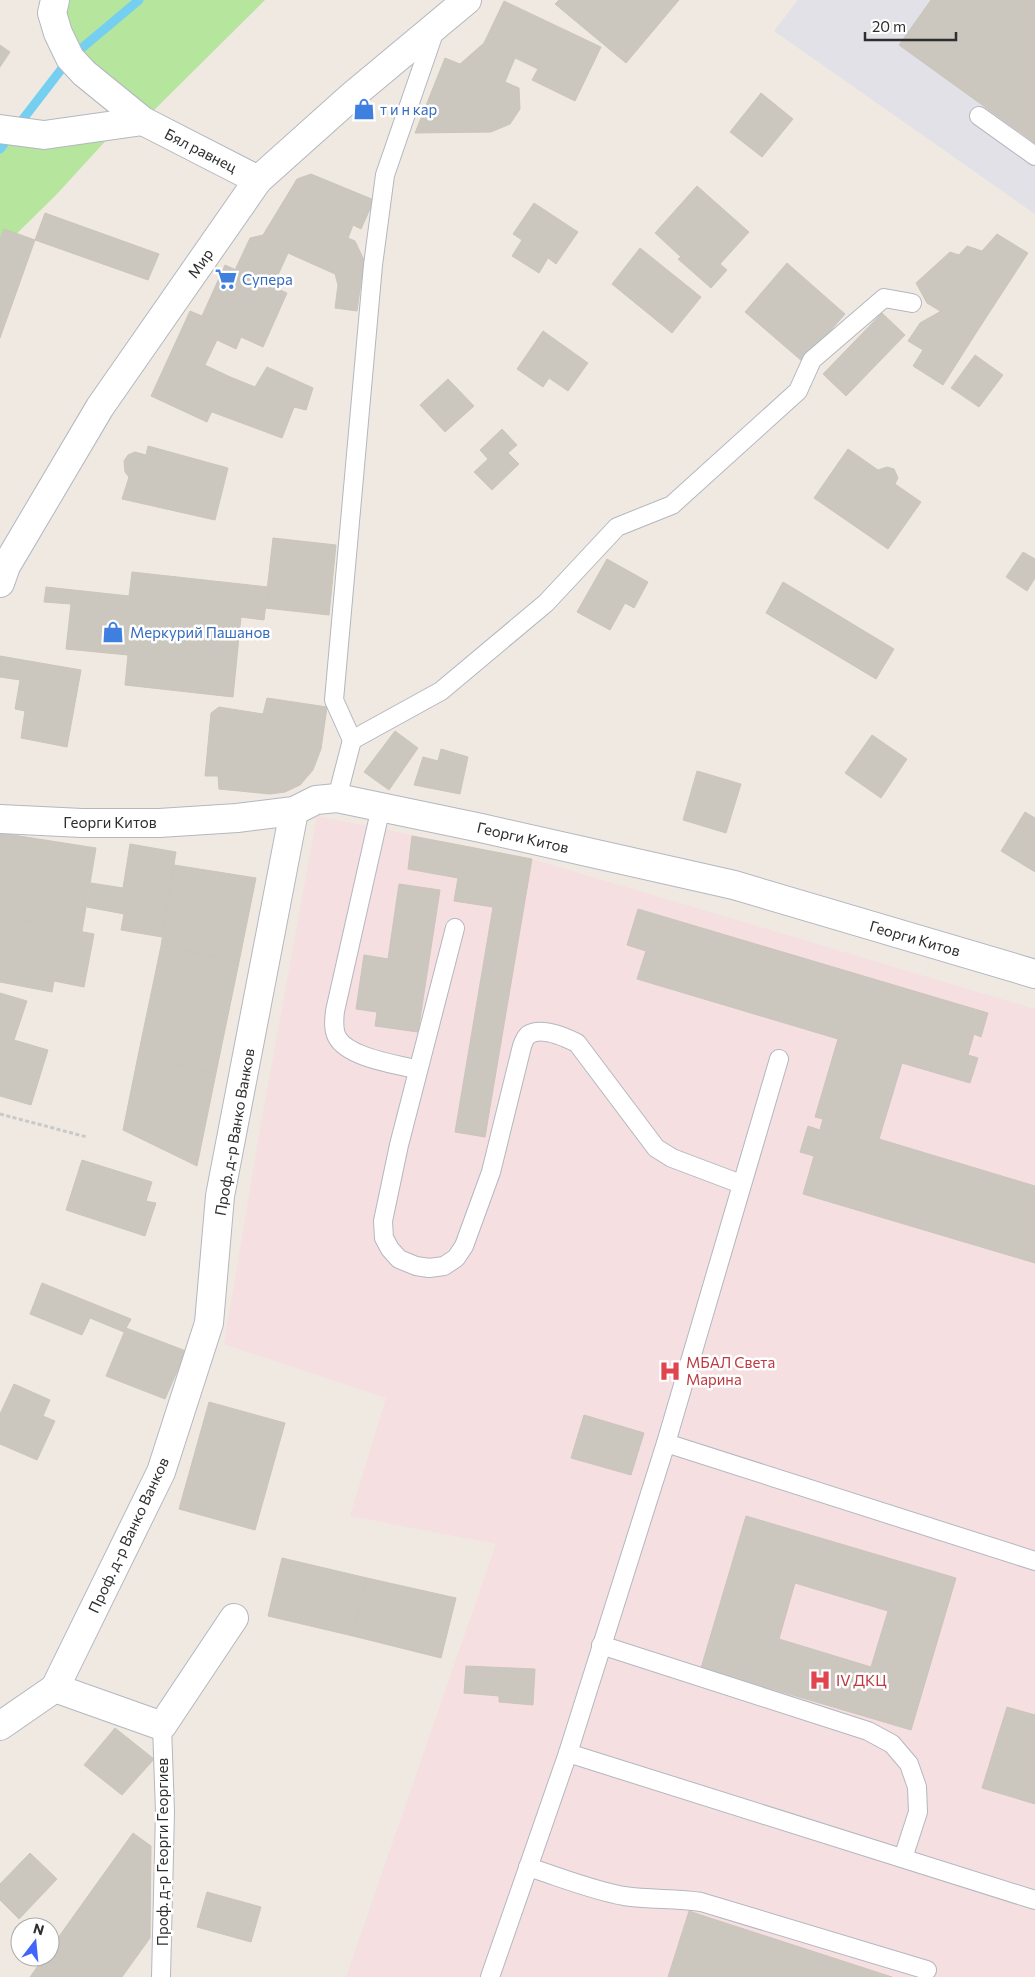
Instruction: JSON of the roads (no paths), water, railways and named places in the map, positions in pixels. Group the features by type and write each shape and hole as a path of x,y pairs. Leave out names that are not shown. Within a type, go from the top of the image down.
{"street":[{"name":"Бял равнец","path":"55,0 52,13 58,33 70,58 84,74 143,121 258,180"},
{"name":"Мир","path":"0,583 6,566 100,407 258,180 354,95 467,0"},
{"path":"0,129 44,135 143,121"},
{"name":"Георги Китов","path":"0,818 82,823 159,823 294,812 316,800 337,798 734,885 1035,974"},
{"name":"Проф. д-р Ванко Ванков","path":"0,1726 55,1688 161,1472 209,1323 220,1196 294,812"},
{"path":"55,1688 162,1726 234,1618"}],"lane":[{"path":"337,798 352,740 334,700 373,265 385,175 437,26"},
{"path":"979,116 1035,156"},
{"path":"352,740 441,692 546,603 617,527 672,505 798,391 812,360 884,298 912,303"},
{"path":"381,807 335,1011 334,1025 338,1038 348,1048 361,1055 418,1070"},
{"path":"455,928 399,1145 383,1221 384,1238 390,1249 399,1259 416,1266 429,1268 444,1266 456,1258 464,1246 491,1172 522,1046 528,1036 539,1032 566,1037 576,1043 656,1148 672,1158 741,1184"},
{"path":"490,1977 568,1753 666,1443 778,1059"},
{"path":"666,1443 1035,1561"},
{"path":"601,1646 868,1731 892,1744 909,1764 917,1787 918,1812 903,1858"},
{"name":"Проф. д-р Георги Георгиев","path":"161,1977 165,1812 162,1726"},
{"path":"568,1753 1035,1900"},
{"path":"528,1867 601,1891 624,1896 678,1898 701,1902 927,1970"}],"waterway":[{"path":"0,149 70,58 139,0"}],"place":[{"name":"т и н кар","path":"364,109"},
{"name":"Супера","path":"226,279"},
{"name":"Меркурий Пашанов","path":"113,632"},
{"name":"МБАЛ Света Марина","path":"670,1371"},
{"name":"IV ДКЦ","path":"820,1680"}]}
